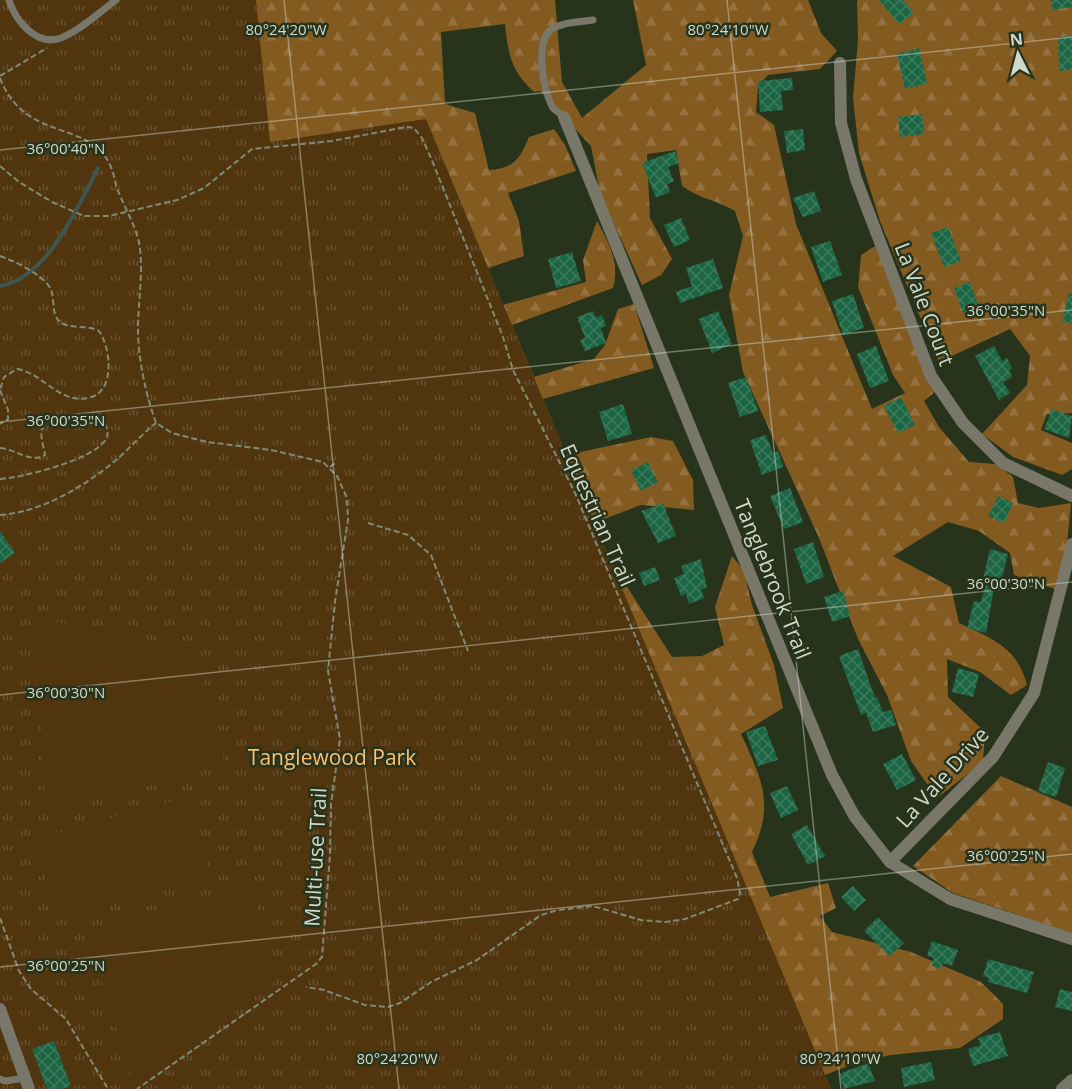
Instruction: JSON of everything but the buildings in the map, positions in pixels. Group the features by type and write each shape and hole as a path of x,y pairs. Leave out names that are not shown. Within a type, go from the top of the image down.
{"street":[{"name":"La Vale Court","path":"840,63 841,123 856,179 931,376 963,423 1004,463 1072,496"},
{"name":"Tanglebrook Trail","path":"564,117 832,775 855,817 890,862 950,899 1072,939"},
{"name":"La Vale Drive","path":"890,862 993,757 1034,693 1072,544"},
{"path":"0,1009 27,1083"},
{"path":"1062,1089 1072,1080"}],"lane":[{"path":"9,0 18,21 28,30 50,40 61,38 116,0"},
{"path":"564,117 554,109 549,96 542,66 541,50 544,35 553,27 593,20"},
{"path":"0,1079 27,1083"}],"path":[{"path":"61,38 0,77 13,104 21,111 35,121 90,142 110,165 139,242 141,278 138,332 149,404 156,423 172,433 207,442 304,456 323,462 330,467 336,462"},
{"name":"Equestrian Trail","path":"0,166 35,192 84,216 109,216 177,200 204,188 252,148 332,141 406,127 414,128 422,138 431,158 503,337 513,370 575,493 737,878 740,893 738,899 685,920 666,922 641,920 593,906 558,910 528,922 460,969 431,982 400,1003 388,1007 371,1006 306,987"},
{"path":"0,256 19,263 51,289 56,317 60,322 70,326 85,325 99,331 106,345 108,377 101,389 88,398 68,397 34,374 17,369 4,377 0,390 8,410 8,419 0,424"},
{"path":"0,448 20,452 32,459 41,458 45,454 41,432 43,426 50,418 59,415 83,423 102,422 106,425 108,433 106,440 86,454 37,472 0,479"},
{"path":"0,515 37,508 84,483 116,460 156,423"},
{"name":"Multi-use Trail","path":"137,1089 316,964 322,957 330,855 331,804 340,739 328,671 335,601 348,520 346,498 330,467"},
{"path":"369,524 408,535 431,555 468,651"},
{"path":"0,918 19,970 31,989 66,1020 108,1089"}],"green space":[{"name":"Tanglewood Park","path":"0,0 256,0 270,142 426,119 831,1089 0,1089"},
{"path":"189,0 555,0 562,82 582,118 646,65 633,0 808,0 821,33 837,51 820,69 768,75 758,86 756,112 774,125 796,224 872,409 905,393 893,375 858,287 861,255 875,246 936,391 924,401 939,427 969,462 996,464 1013,477 1018,503 1039,508 1071,503 1067,545 1055,589 1014,575 1010,553 979,531 948,522 893,556 951,587 959,623 993,640 1010,653 1023,672 1027,685 1011,695 980,672 947,659 948,697 985,732 983,762 937,798 911,761 887,695 858,639 819,538 743,372 729,295 743,236 735,211 682,186 676,150 647,154 650,218 672,259 661,275 642,285 600,193 591,146 540,91 534,92 520,77 509,53 505,24 441,32 445,104 475,113 489,170 505,167 515,161 529,137 554,129 565,145 576,171 508,193 519,221 524,256 488,268 503,305 586,282 583,260 597,221 612,253 615,270 613,288 512,325 534,377 594,359 605,345 618,309 634,304 654,368 543,399 566,455 651,437 673,441 693,480 694,510 641,505 594,523 610,560 672,657 702,656 724,645 715,607 732,556 744,571 752,605 774,665 783,708 741,734 755,765 763,792 763,820 752,852 770,897 828,883 836,908 820,916 832,932 911,952 981,982 1003,1004 1003,1019 960,1048 891,1055 858,1062 825,1075 831,1089 0,38"},
{"path":"857,0 1072,0 1072,413 1047,414 1041,430 1072,443 1072,469 1062,475 1013,457 982,434 1027,385 1030,356 1010,329 939,362 880,221 859,153 853,98 858,40"},
{"path":"35,618 192,648 224,759 45,814"},
{"path":"1001,776 1072,807 1072,933 953,893 913,866"},
{"path":"188,797 211,876 55,917 34,839"},
{"path":"252,887 277,980 132,1079 86,933"}],"waterway":[{"path":"0,286 17,280 33,270 47,255 71,220 98,168"}]}
